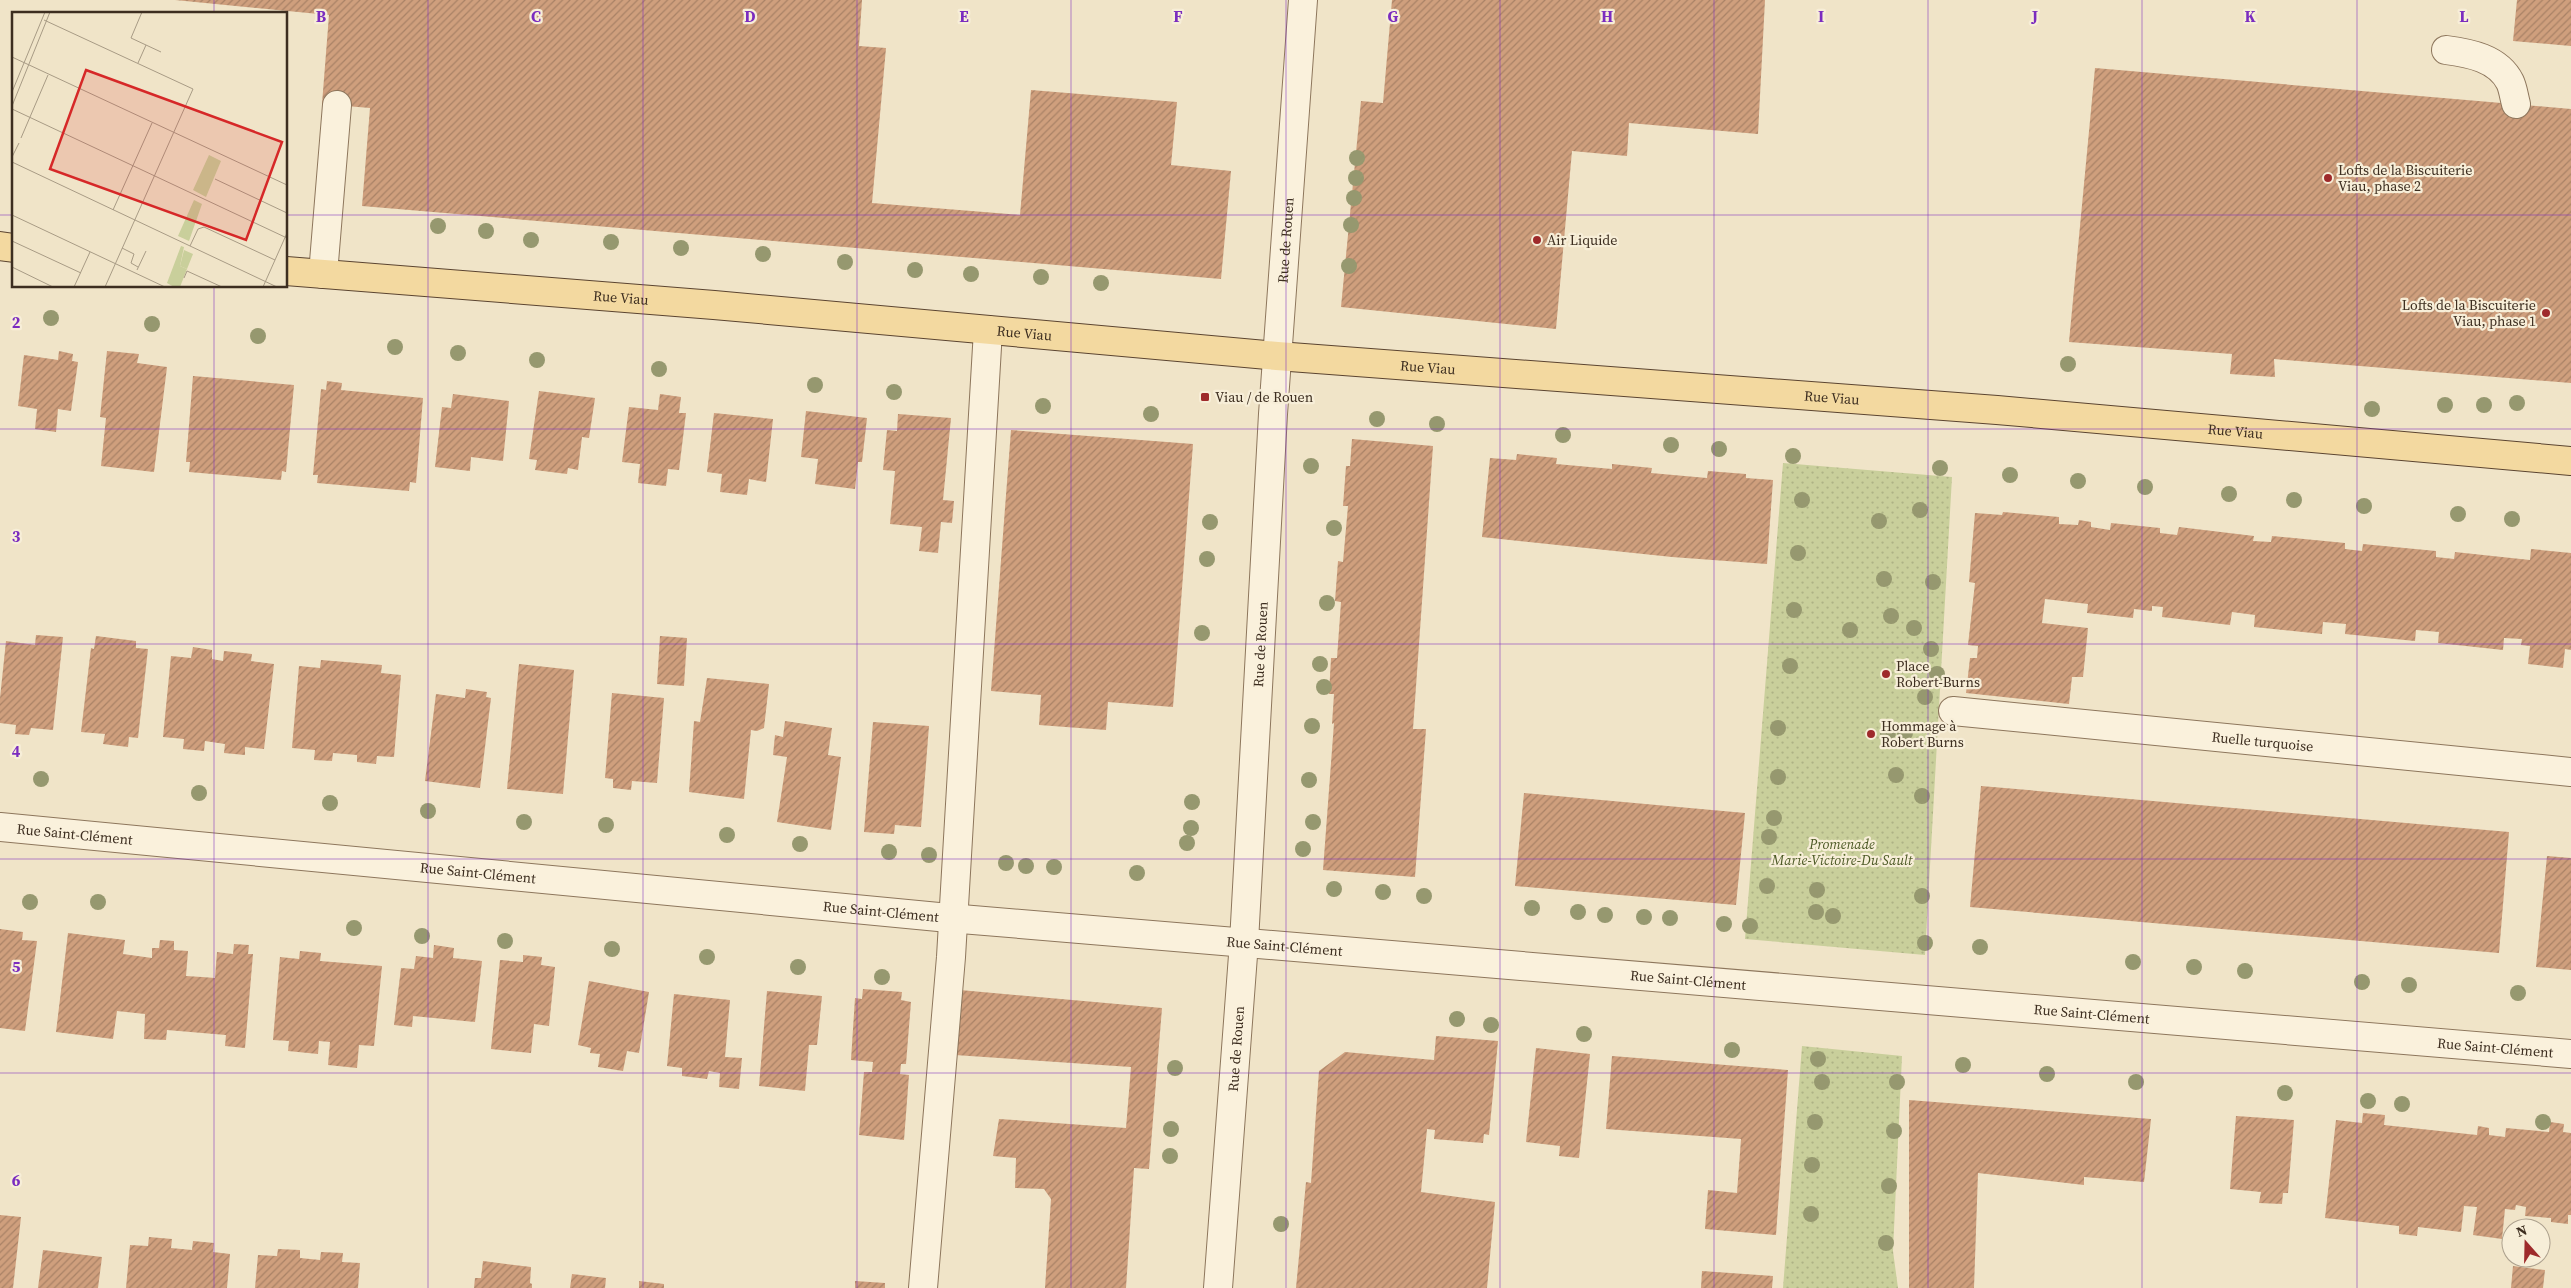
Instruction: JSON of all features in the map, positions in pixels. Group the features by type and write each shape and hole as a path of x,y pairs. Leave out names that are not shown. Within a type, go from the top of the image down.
{"main road":[{"name":"Rue Viau","path":"288,271 704,304 1277,356 1967,408 2571,461"}],"street":[{"name":"Rue de Rouen","path":"1218,1288 1244,942 1277,356 1303,0"},
{"path":"2446,50 2472,54 2495,65 2510,81 2516,104"},
{"path":"324,274 337,105"},
{"path":"923,1288 953,918 988,330"},
{"name":"Ruelle turquoise","path":"1953,711 2571,772"},
{"name":"Rue Saint-Clément","path":"0,827 953,918 2571,1054"}],"green space":[{"name":"Promenade Marie-Victoire-Du Sault","path":"1783,463 1952,477 1925,955 1745,939"},
{"path":"1802,1046 1902,1056 1893,1251 1898,1288 1783,1288"}],"building":[{"path":"175,0 862,0 859,46 886,48 872,203 1020,215 1031,90 1177,102 1171,165 1231,171 1221,279 362,206 370,108 322,104 329,15"},
{"name":"Air Liquide","path":"1392,0 1765,0 1758,134 1629,123 1627,156 1572,151 1556,329 1341,307 1361,101 1383,103"},
{"path":"2517,0 2571,0 2571,46 2513,41"},
{"name":"Lofts de la Biscuiterie Viau, phase 2","path":"2095,68 2571,109 2571,383 2274,359 2275,377 2230,374 2232,354 2069,342"},
{"path":"59,351 73,354 72,361 78,362 71,411 58,409 56,432 35,429 37,409 18,406 24,355 58,360"},
{"path":"107,351 139,354 137,363 167,367 154,472 101,466 106,418 100,417"},
{"path":"193,376 294,385 286,472 282,471 281,480 189,472 190,462 186,462"},
{"path":"327,381 342,383 341,390 423,398 416,483 410,482 409,491 317,483 318,475 313,475 321,389 326,390"},
{"path":"539,391 595,398 589,438 582,437 578,470 568,468 567,474 535,470 537,460 529,459"},
{"path":"453,394 509,401 503,461 471,457 470,471 435,467 442,407 451,408"},
{"path":"660,394 681,397 679,413 686,413 679,470 668,469 666,486 638,483 640,464 622,462 629,407 658,410"},
{"path":"806,411 867,418 862,462 858,462 855,489 815,484 818,459 801,457"},
{"path":"714,413 773,419 766,482 749,479 747,495 720,492 722,474 707,472"},
{"path":"898,414 951,418 943,500 954,501 952,523 941,522 938,553 919,551 922,527 890,524 895,471 883,470 887,430 897,431"},
{"path":"1011,430 1193,444 1173,707 1108,702 1106,730 1039,725 1041,695 991,691"},
{"path":"1352,439 1433,446 1413,729 1426,729 1415,877 1323,870 1334,723 1332,724 1334,694 1329,694 1331,658 1337,658 1341,602 1335,601 1338,561 1343,562 1348,506 1343,506 1346,466 1350,466"},
{"path":"1517,454 1557,458 1556,464 1612,469 1612,464 1652,468 1651,473 1707,478 1708,471 1746,474 1746,478 1773,480 1767,564 1672,557 1482,537 1490,458 1516,460"},
{"path":"2003,512 2059,517 2059,524 2078,525 2079,520 2091,522 2091,527 2110,530 2111,523 2160,528 2160,533 2177,535 2179,527 2254,536 2253,541 2271,542 2272,536 2345,543 2345,549 2362,551 2363,544 2436,551 2436,557 2454,559 2455,552 2530,560 2531,549 2571,553 2571,650 2565,649 2563,668 2528,664 2530,646 2521,645 2522,639 2504,638 2503,650 2438,643 2439,632 2416,630 2415,641 2345,634 2346,624 2323,622 2322,634 2254,627 2255,615 2232,612 2230,625 2162,617 2163,607 2152,606 2152,611 2134,609 2133,618 2087,613 2088,604 2045,599 2042,623 2088,628 2083,677 2072,677 2069,704 1966,693 1970,658 1977,658 1978,646 1968,645 1975,583 1969,582 1975,513 2002,515"},
{"path":"36,635 63,637 53,730 31,728 29,735 15,734 16,725 0,723 0,698 6,641 35,645"},
{"path":"96,636 136,641 136,648 148,649 138,738 129,737 128,747 103,744 105,734 81,732 91,648 94,649"},
{"path":"660,636 687,638 684,686 657,684"},
{"path":"193,647 212,650 212,659 223,661 224,651 252,654 251,661 274,664 264,749 245,747 245,755 224,753 225,744 205,741 204,751 183,749 184,739 163,737 171,656 191,658"},
{"path":"321,660 382,665 381,673 401,675 394,757 377,756 376,764 357,762 357,755 333,753 332,761 314,760 315,750 292,748 299,666 320,668"},
{"path":"519,664 574,670 563,794 507,789"},
{"path":"707,678 769,684 764,728 757,731 751,730 744,799 689,792 694,721 700,722"},
{"path":"466,689 487,692 486,697 491,698 480,788 425,781 436,694 465,698"},
{"path":"612,693 664,698 657,783 632,781 631,790 613,788 613,779 605,778"},
{"path":"785,721 832,728 828,755 841,757 831,830 777,822 787,757 773,755 775,735 783,737"},
{"path":"873,722 929,726 921,827 895,825 894,834 864,832"},
{"path":"1981,786 2509,832 2499,953 1970,907"},
{"path":"1524,793 1745,813 1736,905 1515,886"},
{"path":"2547,856 2571,858 2571,970 2536,967"},
{"path":"0,929 23,932 22,940 37,941 25,1031 0,1028"},
{"path":"68,933 125,940 123,954 152,958 152,948 159,948 160,940 174,941 174,950 188,951 186,976 215,978 217,952 233,954 234,944 249,945 248,954 253,954 245,1048 225,1046 226,1035 167,1030 166,1040 144,1039 145,1014 117,1011 113,1039 56,1032"},
{"path":"434,945 454,948 453,958 482,961 475,1022 413,1016 412,1027 394,1025 401,968 414,969 416,956 433,958"},
{"path":"300,951 321,953 320,961 382,966 374,1046 359,1045 357,1068 328,1065 330,1042 319,1041 318,1054 288,1051 289,1041 273,1040 280,957 299,959"},
{"path":"523,955 542,957 541,965 555,967 549,1026 534,1024 531,1053 491,1049 500,960 523,962"},
{"path":"589,981 649,992 639,1053 627,1051 623,1071 598,1067 600,1054 590,1053 591,1048 578,1045"},
{"path":"863,989 902,992 901,1000 911,1002 906,1064 901,1064 900,1074 909,1075 904,1140 859,1135 864,1072 872,1072 873,1062 851,1060 855,998 862,999"},
{"path":"960,990 1162,1008 1149,1169 1134,1168 1126,1288 1045,1288 1051,1199 1044,1189 1015,1188 1016,1158 993,1156 999,1119 1126,1128 1131,1067 955,1055"},
{"path":"767,991 822,996 817,1045 809,1045 805,1091 759,1086"},
{"path":"674,994 730,1000 725,1057 742,1058 739,1089 719,1087 720,1073 709,1071 707,1079 682,1076 682,1068 667,1066"},
{"path":"1436,1036 1498,1041 1489,1135 1484,1134 1483,1143 1434,1139 1435,1130 1427,1129 1421,1192 1495,1202 1487,1288 1296,1288 1306,1182 1311,1183 1319,1071 1345,1052 1434,1060"},
{"path":"1536,1048 1590,1054 1579,1158 1559,1156 1560,1146 1526,1142"},
{"path":"1612,1056 1788,1070 1776,1235 1705,1229 1708,1190 1737,1193 1741,1139 1606,1129"},
{"path":"1909,1100 2151,1119 2144,1182 2084,1177 2084,1185 1978,1173 1974,1288 1909,1288"},
{"path":"2363,1113 2385,1115 2384,1125 2477,1135 2478,1126 2489,1128 2489,1135 2505,1137 2506,1128 2549,1132 2550,1122 2564,1124 2563,1132 2571,1133 2571,1215 2568,1215 2568,1224 2551,1222 2551,1218 2525,1216 2526,1207 2516,1205 2515,1210 2505,1209 2504,1218 2501,1218 2501,1239 2473,1235 2477,1207 2464,1206 2461,1232 2418,1227 2417,1236 2399,1234 2399,1226 2325,1218 2336,1120 2362,1123"},
{"path":"2236,1116 2294,1120 2288,1193 2283,1193 2282,1204 2259,1203 2261,1192 2230,1189"},
{"path":"0,1215 21,1217 13,1288 0,1288"},
{"path":"149,1237 172,1239 171,1248 192,1250 193,1241 214,1243 213,1252 230,1254 227,1288 126,1288 130,1245 148,1246"},
{"path":"278,1249 300,1250 300,1258 320,1260 321,1252 343,1253 342,1262 360,1263 358,1288 255,1288 258,1255 277,1256"},
{"path":"43,1250 102,1257 98,1288 38,1288"},
{"path":"483,1261 531,1267 530,1283 532,1288 474,1288 475,1278 481,1278"},
{"path":"2513,1268 2545,1270 2543,1288 2511,1288"},
{"path":"1702,1271 1773,1276 1772,1288 1701,1288"},
{"path":"572,1274 606,1278 605,1288 570,1288"},
{"path":"639,1281 664,1284 664,1288 639,1288"},
{"path":"855,1281 885,1283 885,1288 855,1288"}],"place":[{"name":"Lofts de la Biscuiterie Viau, phase 2","path":"2328,178"},
{"name":"Air Liquide","path":"1537,240"},
{"name":"Lofts de la Biscuiterie Viau, phase 1","path":"2546,313"},
{"name":"Viau / de Rouen","path":"1205,397"},
{"name":"Place Robert-Burns","path":"1886,674"},
{"name":"Hommage à Robert Burns","path":"1871,734"}]}
